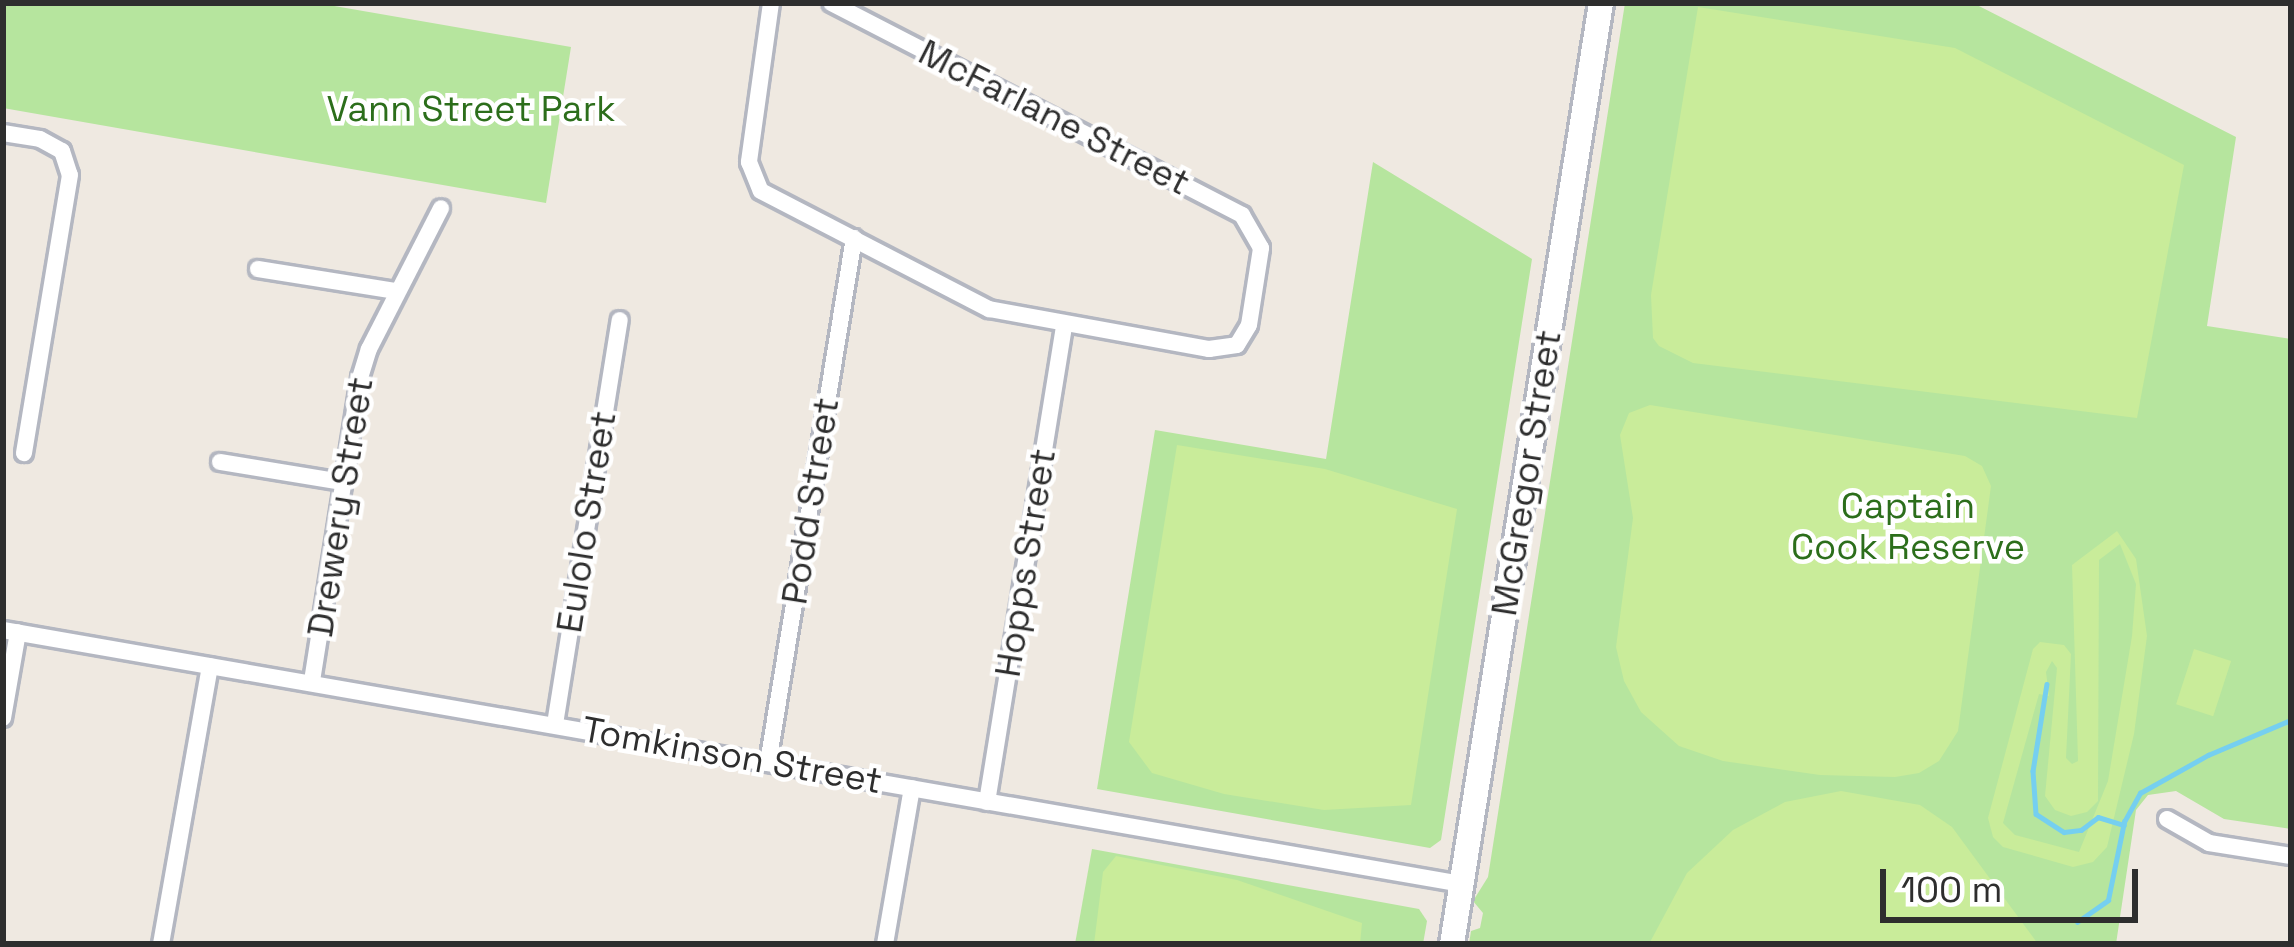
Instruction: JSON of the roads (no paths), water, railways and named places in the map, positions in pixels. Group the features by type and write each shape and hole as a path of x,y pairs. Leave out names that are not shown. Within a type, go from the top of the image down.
{"street":[{"path":"771,3 749,162 761,191 989,309 1064,325"},
{"name":"McFarlane Street","path":"832,3 1242,215 1261,248 1250,325 1238,345 1209,349 1064,325"},
{"name":"McGregor Street","path":"1452,944 1601,3"},
{"path":"3,133 40,139 62,151 70,175 24,453"},
{"name":"Drewery Street","path":"312,681 360,378 396,291 441,208"},
{"name":"Podd Street","path":"768,763 854,238"},
{"path":"258,269 396,291"},
{"name":"Eulolo Street","path":"554,724 620,320"},
{"name":"Hopps Street","path":"987,802 1064,325"},
{"path":"220,462 342,482"},
{"path":"3,718 10,631"},
{"name":"Tomkinson Street","path":"10,631 1461,884"},
{"path":"161,944 210,667"},
{"path":"885,944 912,788"},
{"path":"2167,819 2209,843 2291,856"}],"waterway":[{"path":"2047,684 2033,771 2036,814 2064,832 2081,830 2098,817 2124,825"},
{"path":"2077,922 2108,900 2124,822 2140,793 2208,755 2291,720"}],"park label":[{"name":"Vann Street Park","path":"471,110"},
{"name":"Captain Cook Reserve","path":"1908,526"}]}
